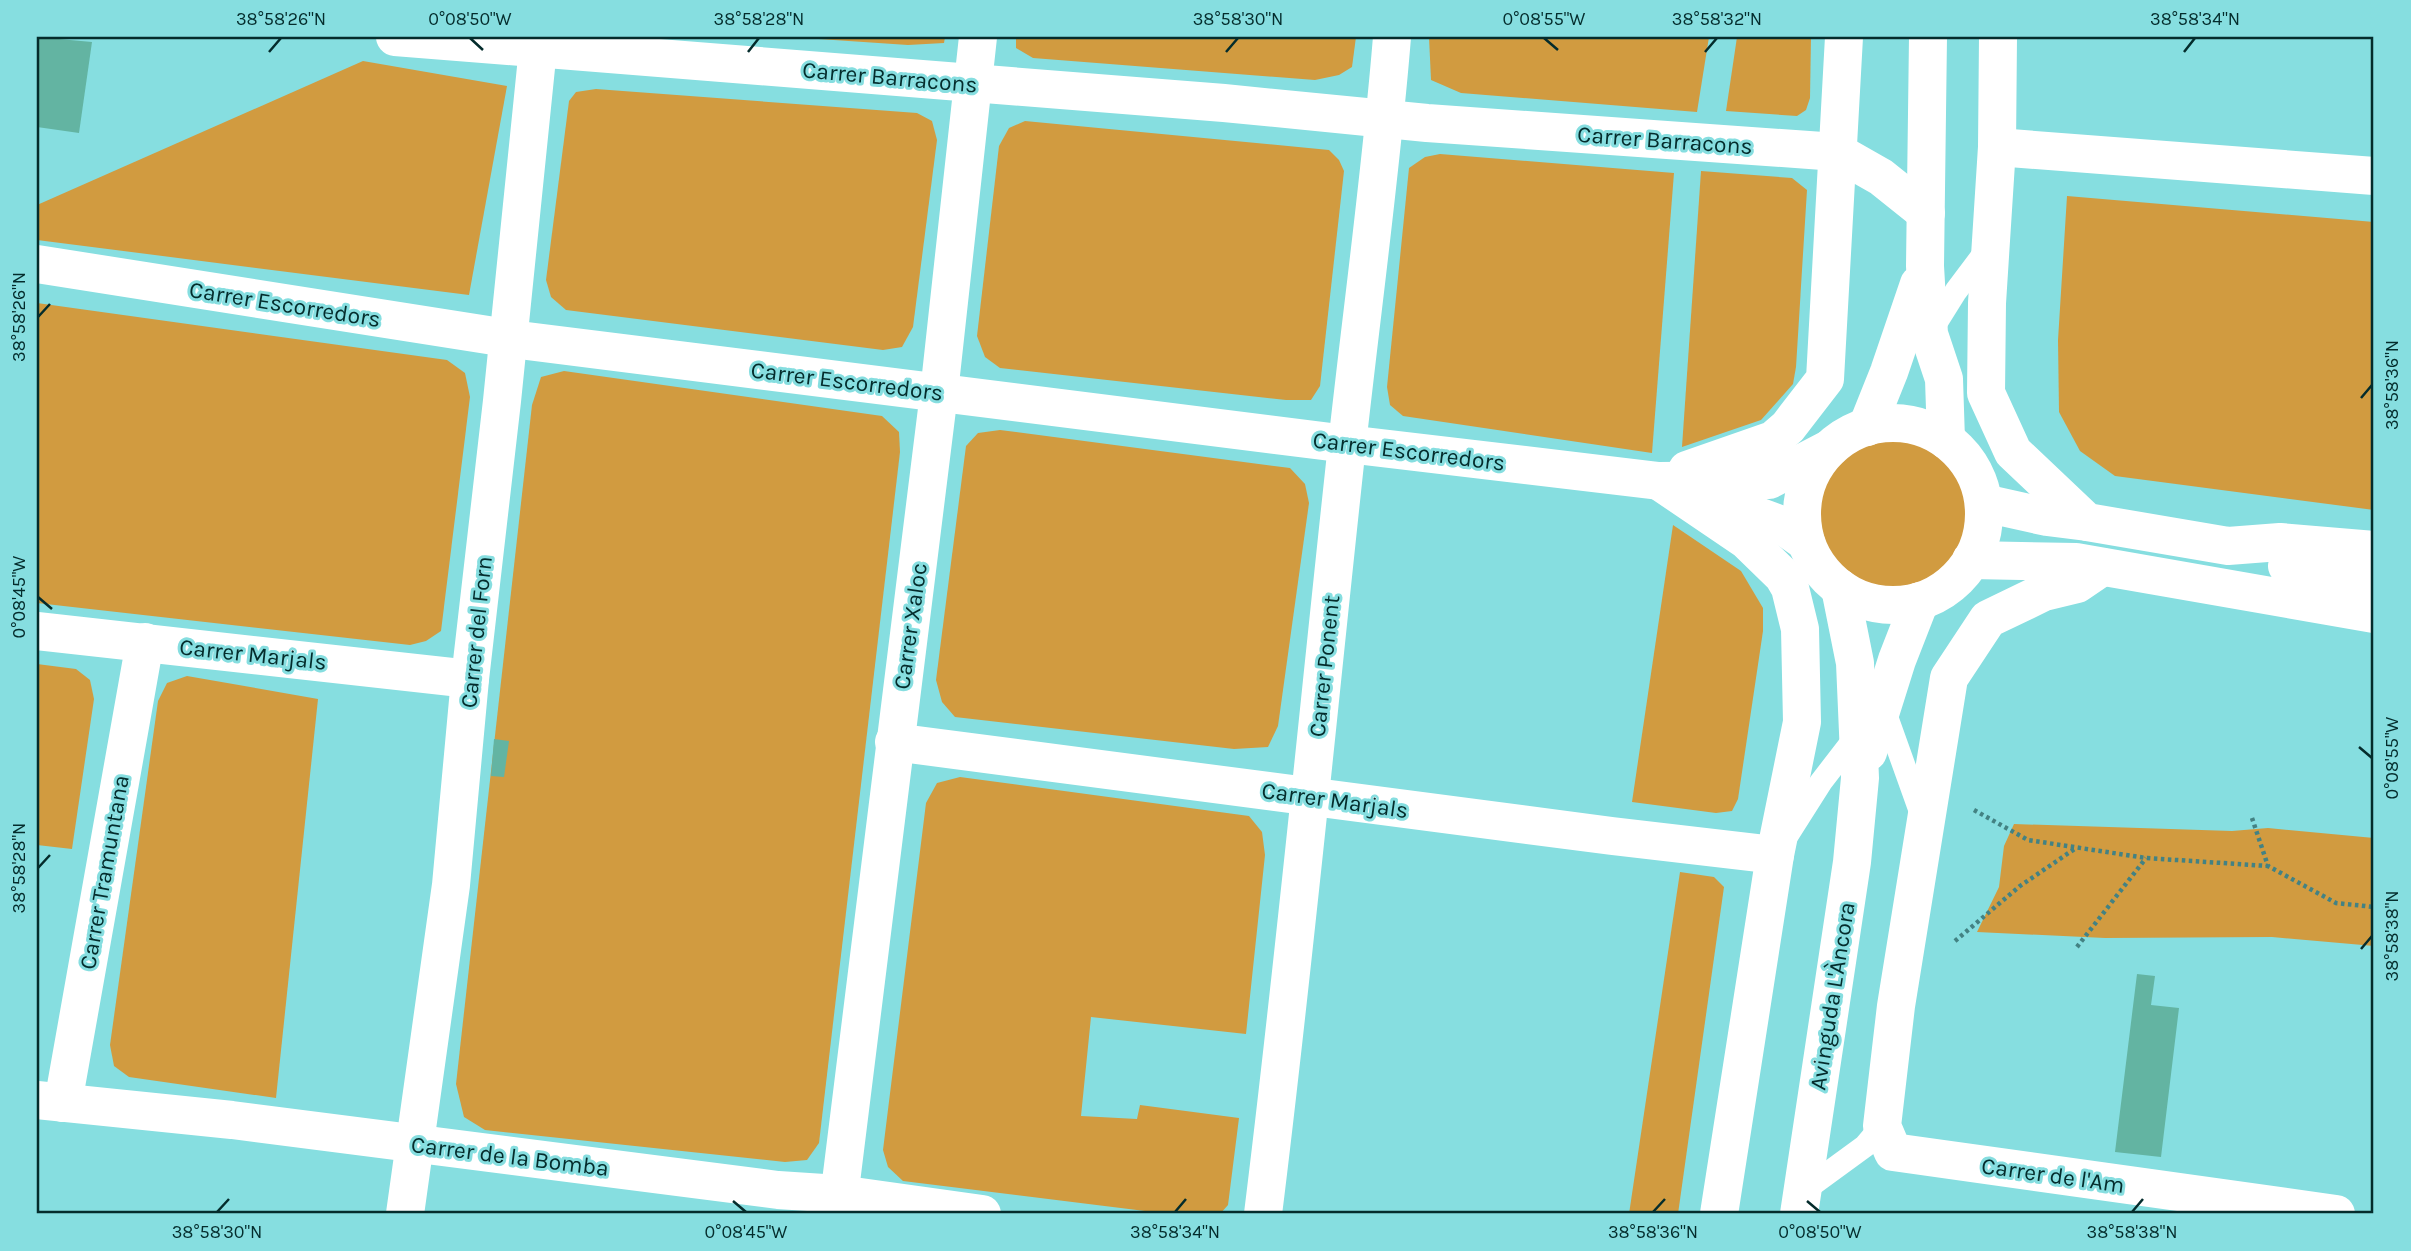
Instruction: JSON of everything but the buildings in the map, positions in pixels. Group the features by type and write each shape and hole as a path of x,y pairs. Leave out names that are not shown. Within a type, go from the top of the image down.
{"street":[{"name":"Carrer Xaloc","path":"838,1204 939,393 978,37"},
{"path":"1385,118 1392,37"},
{"path":"1659,481 1773,440 1788,427 1825,379 1844,37"},
{"path":"1928,37 1925,265 1929,334 1944,379 1946,440"},
{"path":"1998,37 1997,147 1987,303 1986,393 2013,452 2087,522"},
{"name":"Carrer Barracons","path":"414,38 1385,118 1837,152 1881,177 1926,213"},
{"name":"Carrer del Forn","path":"405,1214 451,885 470,679 509,338 538,48"},
{"name":"Carrer Ponent","path":"1263,1214 1385,118"},
{"path":"1997,147 2374,176"},
{"name":"Carrer Escorredors","path":"37,264 509,338 1659,481 1769,480 1829,449"},
{"path":"1867,427 1889,372 1925,265"},
{"path":"1894,423 1921,428 1946,440 1972,468 1984,503 1982,533 1971,560 1949,586 1920,601 1892,605 1865,601 1840,588 1819,568 1806,542 1802,517 1804,493 1814,469 1829,449 1840,440 1867,427 1894,423"},
{"name":"Carrer Escorredors","path":"1659,481 1782,525 1806,542"},
{"name":"Carrer Escorredors","path":"1659,481 1746,541 1783,576 1790,588 1800,629 1802,722 1775,855 1719,1214"},
{"path":"1984,503 2047,517 2228,546 2274,564 2353,576 2374,583"},
{"path":"2228,546 2280,542 2374,550"},
{"path":"1971,560 2076,562 2374,614"},
{"path":"1888,1139 1896,1006 1949,678 1988,619 2044,592 2077,584 2102,567"},
{"name":"Avinguda L'Àncora","path":"1840,588 1870,720"},
{"name":"Avinguda L'Àncora","path":"1800,1203 1852,862 1860,778 1870,720 1920,601"},
{"name":"Carrer Marjals","path":"37,631 470,679"},
{"name":"Carrer Tramuntana","path":"50,1101 145,642"},
{"name":"Carrer Marjals","path":"894,742 1775,855"},
{"name":"Carrer de la Bomba","path":"50,1101 232,1120 778,1190 838,1204 982,1214"},
{"name":"Carrer de l'Am","path":"1888,1139 2336,1214"}],"lane":[{"path":"1929,334 1956,291 1991,245"},
{"path":"1775,855 1821,782 1870,720 1917,798 1926,829"},
{"path":"1800,1203 1865,1146 1888,1139"}],"path":[{"path":"1974,810 2028,840 2146,858 2268,866 2336,903 2374,907"},
{"path":"2252,818 2268,866"},
{"path":"1955,941 2020,886 2077,848"},
{"path":"2077,947 2146,858"}],"shaded area":[{"path":"789,37 945,37 944,43 908,45"},
{"path":"1016,37 1356,37 1352,67 1339,75 1315,80 1033,58 1016,48"},
{"path":"1429,37 1709,37 1697,112 1461,93 1431,80"},
{"path":"1737,37 1811,37 1810,98 1806,110 1797,116 1726,111"},
{"path":"363,61 507,86 469,295 37,240 37,205"},
{"path":"596,89 917,113 932,121 937,140 913,327 902,347 883,350 566,310 551,297 546,280 569,101 576,92"},
{"path":"1025,121 1329,150 1339,160 1344,171 1320,386 1311,400 1286,400 1000,368 985,357 977,336 999,146 1009,128"},
{"path":"1440,154 1674,173 1652,453 1403,416 1390,405 1387,387 1409,168 1425,157"},
{"path":"1701,171 1792,178 1807,190 1796,367 1793,384 1761,420 1682,447"},
{"path":"2067,196 2374,222 2374,510 2115,476 2080,451 2059,412 2058,340"},
{"path":"37,303 447,360 465,373 470,397 441,631 426,641 410,645 37,603"},
{"path":"564,371 882,416 899,432 900,452 819,1143 807,1160 785,1162 485,1130 464,1117 456,1084 532,405 541,377"},
{"path":"1893,423 1928,430 1957,450 1977,479 1984,514 1977,549 1957,578 1928,598 1893,605 1858,598 1829,578 1809,549 1802,514 1809,479 1829,450 1858,430"},
{"path":"1000,430 1290,468 1305,484 1309,503 1278,726 1268,747 1234,749 955,717 942,702 936,680 966,446 978,433"},
{"path":"1673,525 1741,571 1763,608 1763,631 1738,799 1732,811 1716,813 1632,802"},
{"path":"37,664 76,669 90,680 94,699 72,849 37,845"},
{"path":"187,676 318,699 276,1098 129,1077 114,1066 110,1045 158,701 167,683"},
{"path":"960,777 1249,816 1262,832 1265,855 1246,1034 1091,1017 1081,1116 1137,1119 1140,1105 1239,1118 1228,1205 1220,1214 1169,1214 903,1181 888,1167 883,1150 926,803 937,783"},
{"path":"2014,824 2232,831 2268,828 2374,838 2374,946 2272,937 2105,938 1977,932 1999,887 2004,846"},
{"path":"1680,872 1714,877 1724,887 1678,1214 1629,1214"}]}
